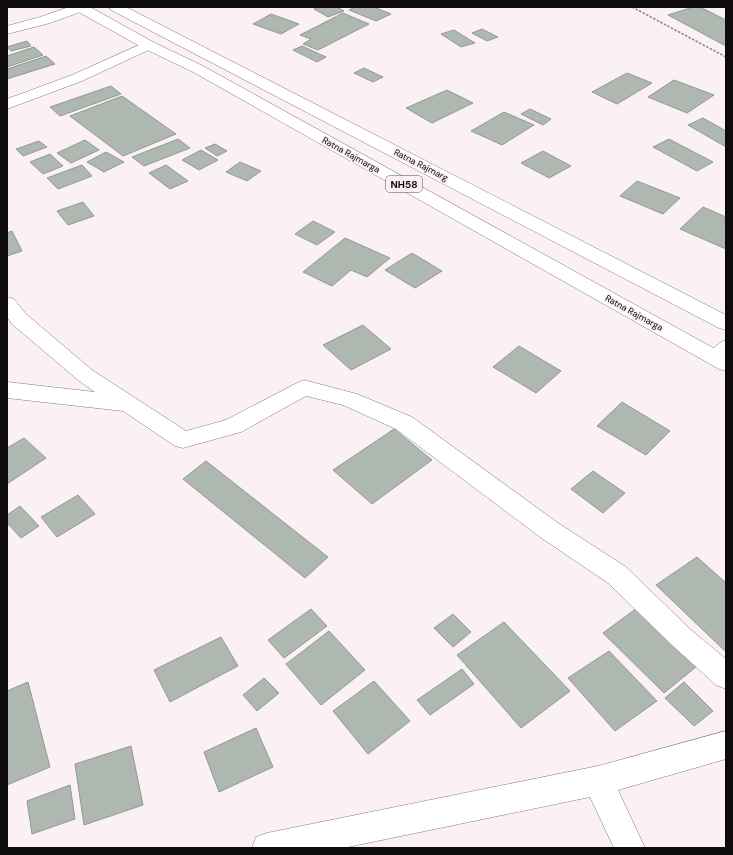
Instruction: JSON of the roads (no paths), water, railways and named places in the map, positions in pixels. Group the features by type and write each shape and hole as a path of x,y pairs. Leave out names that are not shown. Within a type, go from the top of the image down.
{"main road":[{"path":"7,30 45,20 81,7"},
{"name":"Ratna Rajmarga","path":"81,7 148,45 204,73 722,356"},
{"name":"Ratna Rajmarg","path":"116,7 726,324"},
{"path":"7,104 78,78 148,45"},
{"path":"7,303 20,319 85,375 183,440 233,426 304,388 349,399 404,423 549,530 617,575 682,638 726,676"},
{"path":"7,390 128,404"},
{"path":"267,848 598,781 726,745"},
{"path":"598,781 630,848"}]}
